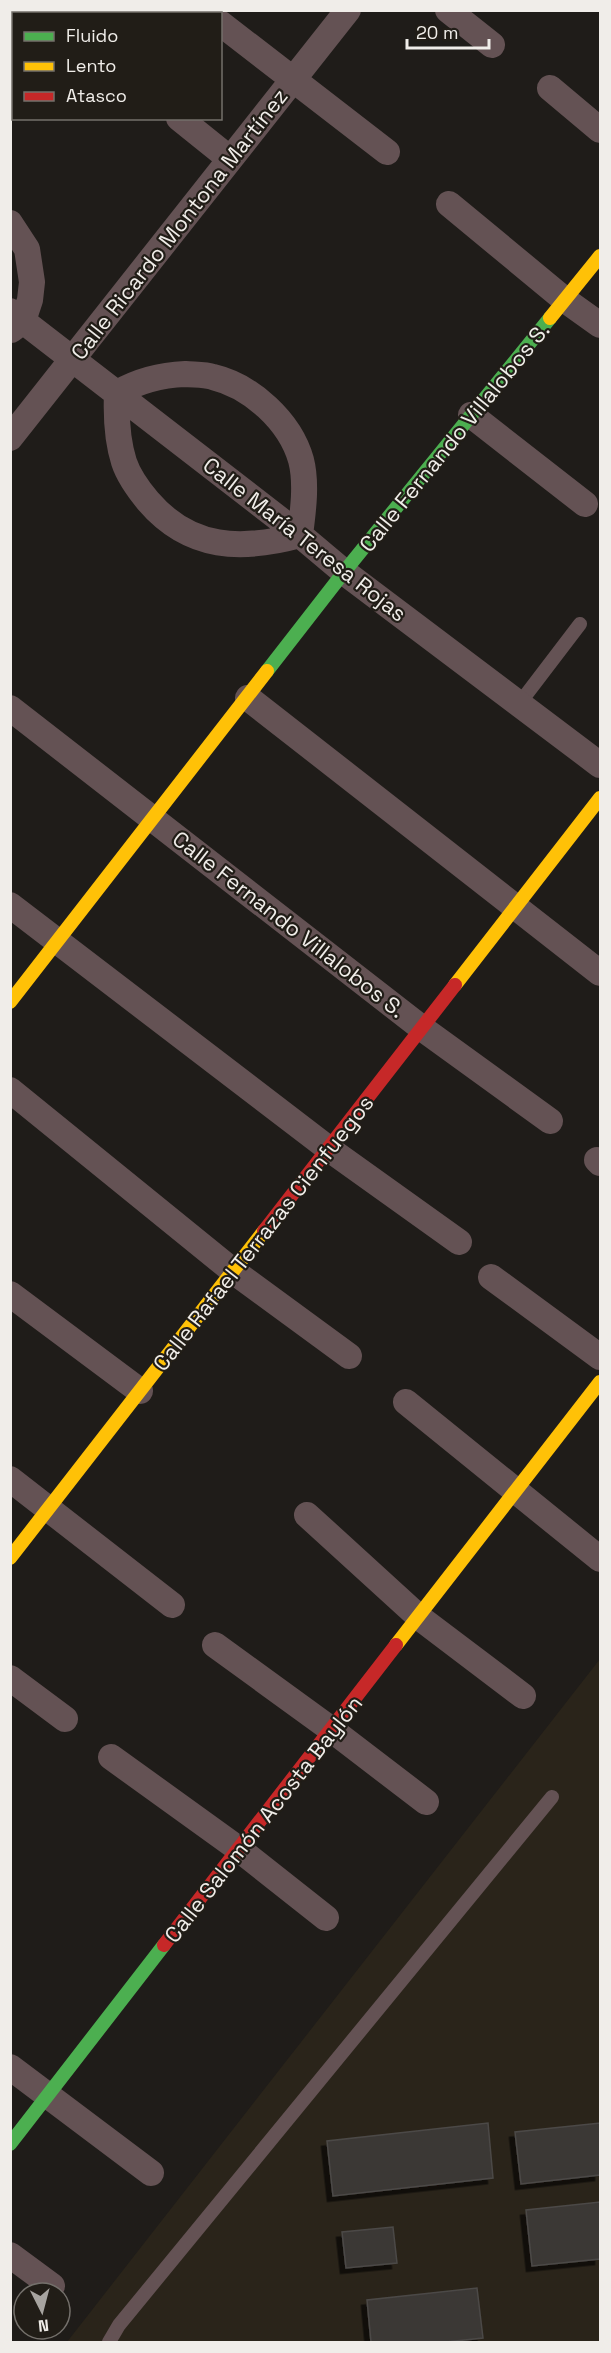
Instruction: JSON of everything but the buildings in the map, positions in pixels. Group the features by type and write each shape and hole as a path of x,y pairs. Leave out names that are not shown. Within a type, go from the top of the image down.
{"street":[{"name":"Calle Ricardo Montona Martínez","path":"10,438 348,10"},
{"path":"448,10 492,45"},
{"path":"222,25 387,152"},
{"path":"550,88 600,130"},
{"path":"181,120 230,159"},
{"path":"448,204 565,300 600,325"},
{"path":"10,223 27,249 32,282 30,300 15,321"},
{"name":"Calle Fernando Villalobos S.","path":"10,1002 155,819 344,572 600,256"},
{"name":"Calle María Teresa Rojas","path":"15,321 72,359 117,393 300,535 344,572 600,765"},
{"path":"185,374 211,376 232,383 252,396 273,414 290,434 301,461 300,535 263,543 222,543 199,539 160,515 131,478 124,461 116,415 117,393 133,384 153,378 185,374"},
{"path":"471,415 585,504"},
{"path":"248,698 600,973"},
{"name":"Calle Fernando Villalobos S.","path":"10,708 423,1029 550,1121"},
{"name":"Calle Rafael Terrazas Cienfuegos","path":"10,1558 423,1029 600,798"},
{"path":"10,905 329,1149 459,1242"},
{"path":"10,1090 233,1271 349,1356"},
{"path":"492,1277 600,1357"},
{"path":"10,1294 140,1391"},
{"name":"Calle Salomón Acosta Baylón","path":"10,2144 420,1618 600,1382"},
{"path":"406,1401 516,1493 600,1559"},
{"path":"10,1479 172,1605"},
{"path":"307,1515 420,1618 523,1696"},
{"path":"215,1645 426,1802"},
{"path":"10,1678 65,1719"},
{"path":"111,1756 240,1850 326,1918"},
{"path":"10,2067 151,2173"},
{"path":"10,2254 45,2281"}],"lane":[{"path":"519,704 579,624"},
{"path":"109,2343 119,2325 552,1797"}],"shaded area":[{"path":"600,1659 600,2342 67,2342 72,2341 72,2336"}],"traffic: fast":[{"path":"267,671 344,572 550,318"},
{"path":"10,2144 164,1945"}],"traffic: slow":[{"path":"550,318 600,256"},
{"path":"10,1002 267,671"},
{"path":"455,985 600,798"},
{"path":"10,1558 264,1231"},
{"path":"396,1645 600,1382"}],"traffic: jam":[{"path":"264,1231 455,985"},
{"path":"164,1945 396,1645"}]}
